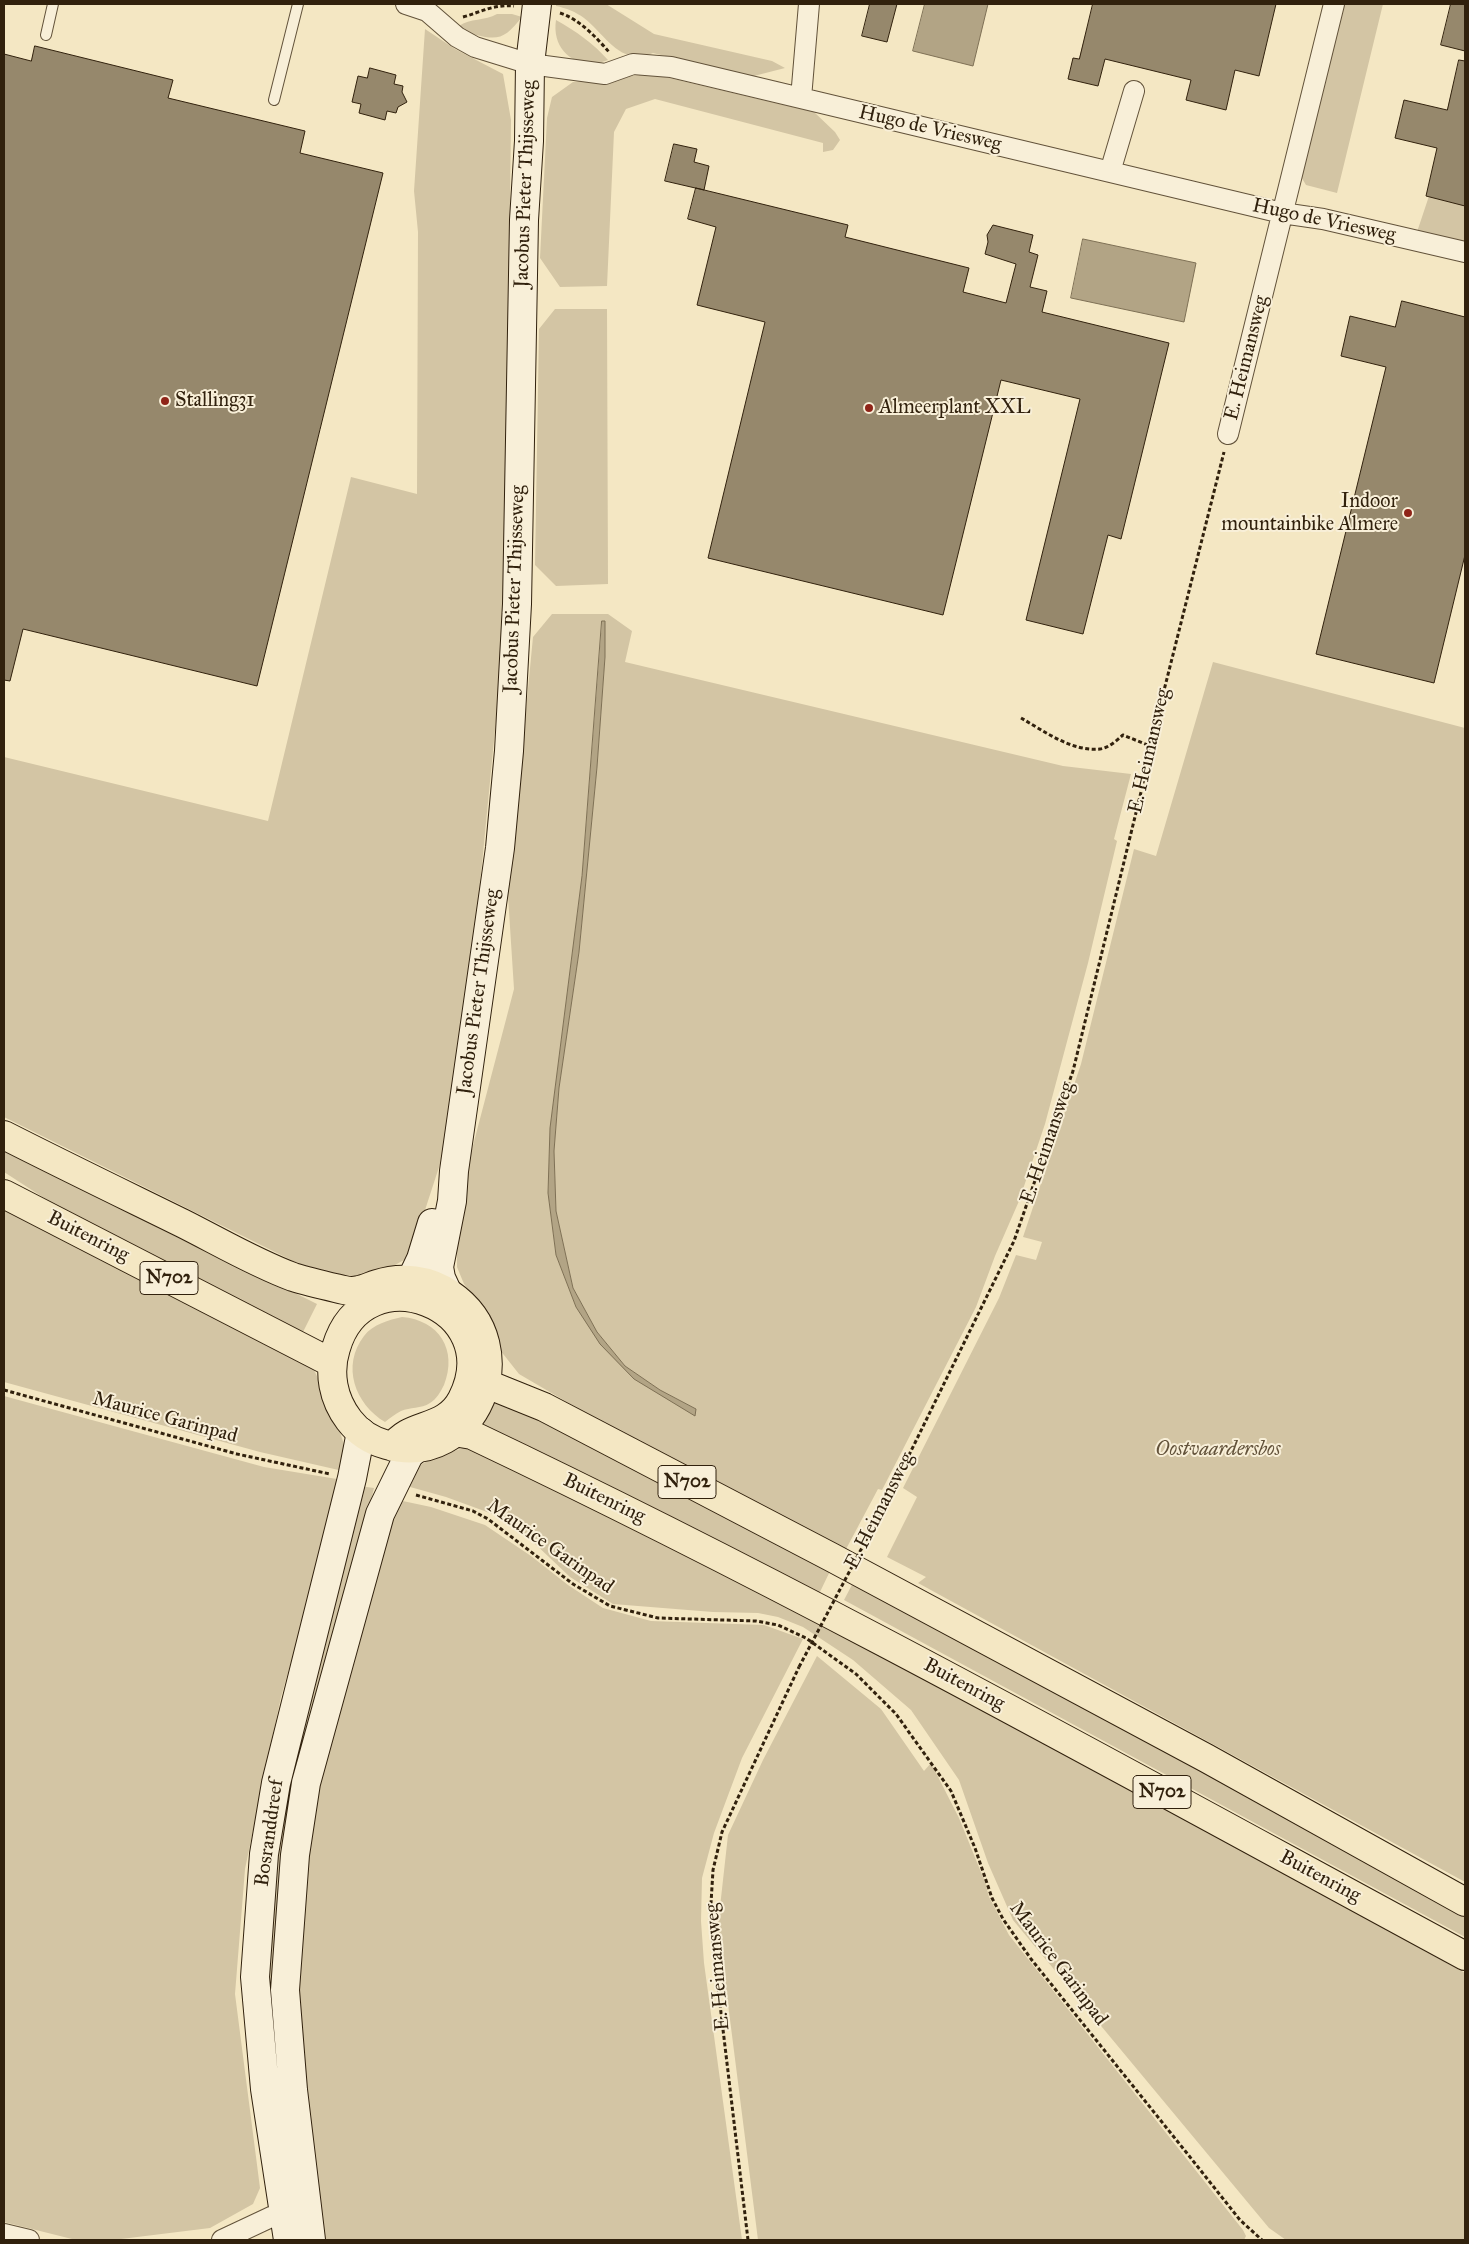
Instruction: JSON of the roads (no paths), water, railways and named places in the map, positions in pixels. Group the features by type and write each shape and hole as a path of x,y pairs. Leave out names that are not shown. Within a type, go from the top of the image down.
{"highway":[{"name":"N702","path":"4,1135 297,1278 340,1303 363,1300"},
{"name":"Buitenring","path":"4,1194 332,1363"},
{"path":"406,1288 429,1284 447,1291 466,1307 474,1317 485,1340 482,1371 472,1415 454,1432 437,1442 405,1447 381,1444 361,1432 351,1423 338,1401 332,1376 332,1363 342,1334 363,1300 387,1282 406,1288 442,1309 450,1316 465,1338 482,1371"},
{"name":"N702","path":"482,1371 496,1372 544,1407 1198,1754 1465,1902"},
{"path":"405,1447 405,1434 435,1424 452,1412 466,1390 470,1374 482,1371"},
{"name":"Buitenring","path":"454,1432 472,1435 674,1532 859,1629 1465,1956"}],"main road":[{"name":"Jacobus Pieter Thijsseweg","path":"447,1291 441,1278 439,1267 452,1201 454,1171 500,848 508,751 517,604 524,220 529,141 530,64 537,4"},
{"name":"Jacobus Pieter Thijsseweg","path":"406,1288 421,1259 442,1194 454,1171"},
{"name":"Bosranddreef","path":"294,2233 265,2089 255,1977 264,1854 276,1783 352,1478 361,1432"},
{"name":"Bosranddreef","path":"294,2233 293,2090 285,1990 295,1855 306,1783 380,1514 409,1455 405,1447"},
{"name":"Bosranddreef","path":"380,1514 381,1486 405,1447"}],"street":[{"name":"Hugo de Vriesweg","path":"406,4 427,11 456,37 475,47 530,64 605,74 633,64 671,67 1282,213 1323,219 1465,252"},
{"path":"801,98 809,4"},
{"name":"E. Heimansweg","path":"1228,434 1334,4"},
{"path":"1110,172 1134,91"},
{"path":"222,2240 271,2217 294,2233"},
{"path":"4,2234 28,2240"}],"lane":[{"path":"46,35 52,4"},
{"path":"274,100 298,4"}],"place":[{"name":"Stalling31","path":"165,401"},
{"name":"Almeerplant XXL","path":"869,408"},
{"name":"Indoor mountainbike Almere","path":"1408,513"}],"park label":[{"name":"Oostvaardersbos","path":"1218,1450"}]}
